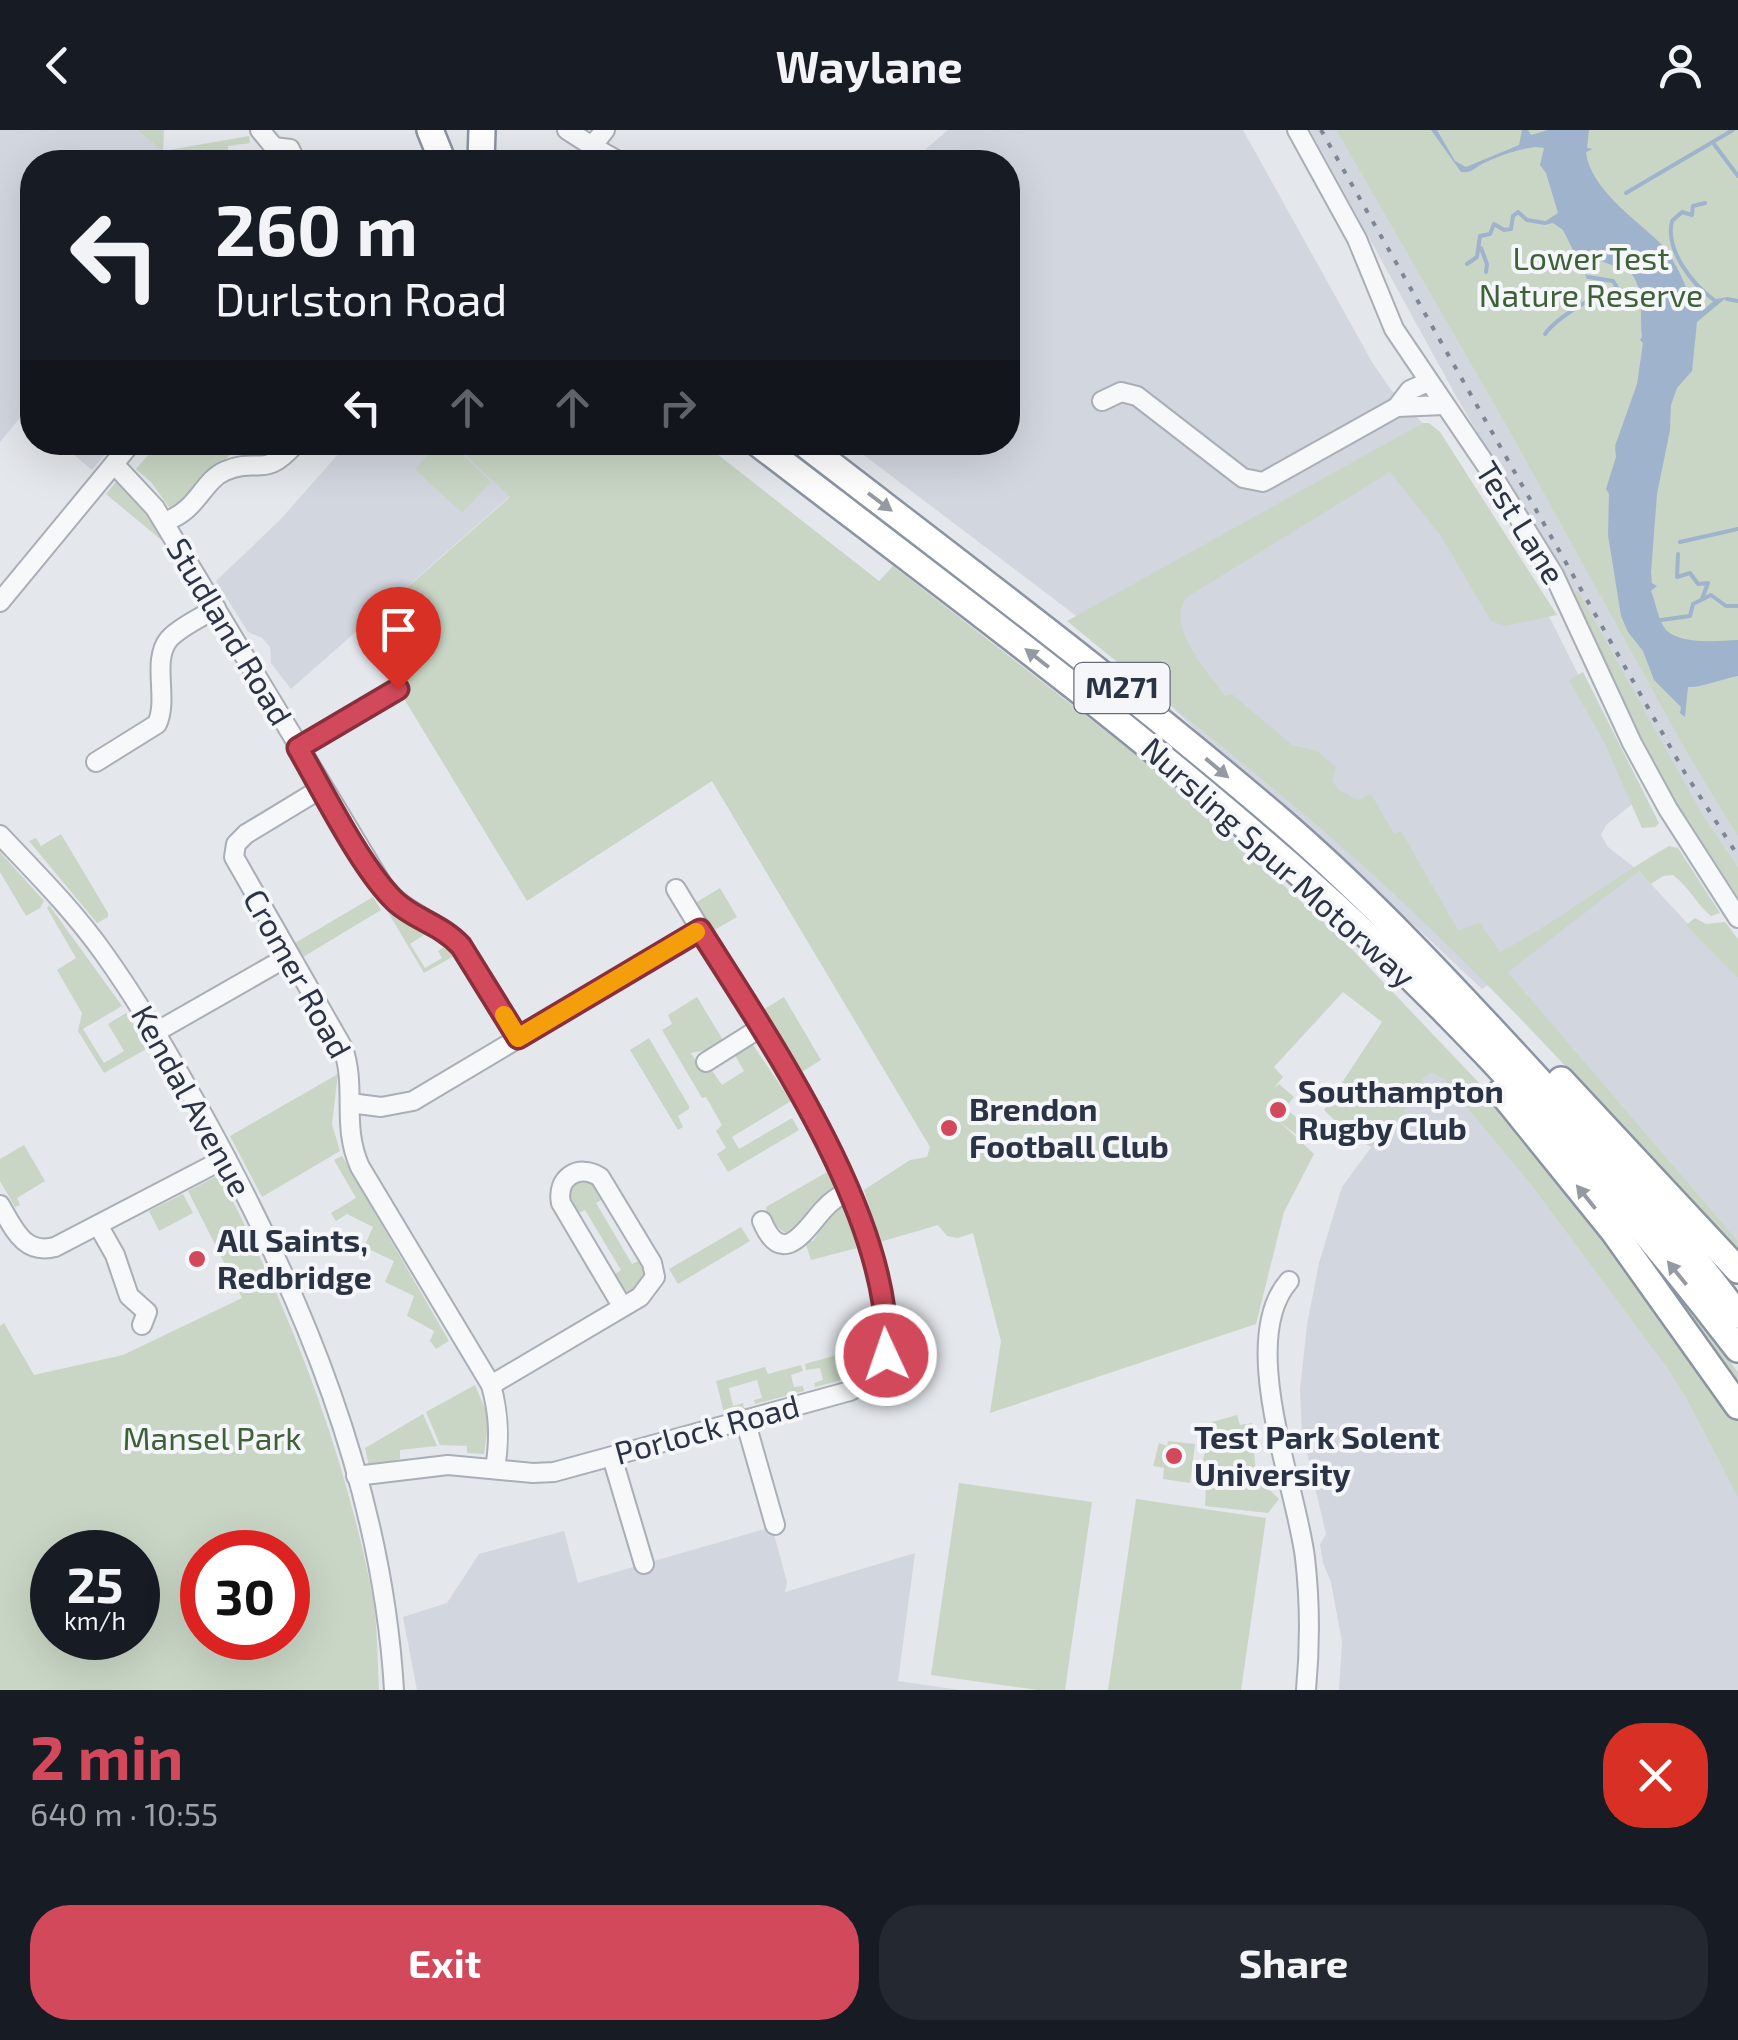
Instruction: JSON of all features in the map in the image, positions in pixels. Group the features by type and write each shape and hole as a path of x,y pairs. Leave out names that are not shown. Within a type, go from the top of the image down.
{"highway":[{"name":"Nursling Spur Motorway","path":"773,455 1106,711 1292,867 1492,1059 1565,1139 1738,1349"},
{"name":"Nursling Spur Motorway","path":"819,455 1113,680 1284,824 1425,956 1593,1140 1697,1260 1738,1315"},
{"name":"M271","path":"1425,956 1514,1032 1738,1270"},
{"name":"M271","path":"1403,972 1614,1232 1738,1406"}],"street":[{"path":"260,130 274,147 291,150"},
{"path":"567,130 599,150"},
{"path":"592,146 605,130"},
{"name":"Test Lane","path":"1298,130 1357,238 1394,329 1488,468 1554,575 1632,743 1668,809 1738,918"},
{"path":"1102,401 1120,392 1137,396 1243,478 1264,482 1397,407 1410,390 1428,382"},
{"path":"1397,407 1444,406"},
{"path":"0,602 121,455"},
{"path":"164,522 188,511 218,475 227,470 270,466 286,455"},
{"name":"Studland Road","path":"114,464 140,487 164,522 384,889 411,913 449,933 461,946 518,1038"},
{"path":"96,762 157,724 163,702 161,656 165,645 172,636 216,608"},
{"path":"298,748 398,689"},
{"name":"Cromer Road","path":"322,788 246,834 236,844 239,869 343,1048 351,1070 347,1124 351,1148 360,1167 491,1385 500,1442 495,1469"},
{"name":"Kendal Avenue","path":"0,834 104,953 156,1032 226,1158 289,1286 340,1411 380,1568 394,1690"},
{"name":"Porlock Road","path":"356,1476 448,1465 554,1472 850,1390 867,1382 886,1355 886,1314 850,1190 814,1120 676,889"},
{"path":"350,1103 381,1107 412,1101 700,930"},
{"path":"156,1032 289,956"},
{"path":"714,1062 760,1028"},
{"path":"0,1205 22,1241 34,1249 55,1247 226,1158"},
{"path":"491,1385 622,1306 649,1289 655,1278 652,1262 600,1177 590,1170 576,1171 564,1179 559,1192 561,1203 622,1306"},
{"path":"764,1233 783,1242 803,1238 826,1207 850,1190"},
{"path":"98,1225 115,1256 129,1296 150,1314"},
{"path":"1289,1281 1273,1306 1268,1364 1275,1432 1305,1558 1306,1690"},
{"path":"745,1420 775,1525"},
{"path":"612,1457 644,1564"}],"shaded area":[{"path":"0,130 137,130 161,150 20,150 20,418 0,442"},
{"path":"948,130 1243,130 1372,362 1391,390 1441,443 1510,545 1553,624 1640,798 1606,825 1601,835 1608,847 1639,871 1738,978 1738,1241 1508,972 1482,989 1367,881 1276,806 1075,615 864,455 1020,455 1020,150 925,150"},
{"path":"1310,130 1336,130 1738,837 1738,867 1701,812 1456,396"},
{"path":"74,455 104,455 92,470"},
{"path":"337,455 466,455 510,496 291,689 271,663 270,647 248,632 216,581 280,520"},
{"path":"1432,1073 1444,1080 1531,1185 1667,1368 1738,1498 1738,1690 1339,1690 1342,1642 1320,1544 1326,1534 1302,1431 1300,1390 1307,1325 1319,1263 1342,1187 1378,1138 1402,1115 1424,1077"},
{"path":"772,1527 787,1582 785,1592 915,1553 898,1681 960,1690 417,1690 403,1617 447,1603 479,1554 564,1531 578,1583"}],"green space":[{"path":"137,130 164,130 161,150"},
{"name":"Lower Test Nature Reserve","path":"1336,130 1738,130 1738,837 1688,755 1507,427"},
{"path":"249,136 250,143 228,146 228,150 169,150"},
{"path":"1423,423 1440,432 1557,615 1505,626 1491,621 1441,536 1390,472 1187,597 1181,609 1184,634 1225,696 1232,694 1292,745 1317,751 1336,767 1332,781 1339,790 1358,800 1371,794 1394,834 1401,831 1458,930 1480,923 1500,952 1669,846 1678,848 1720,913 1711,916 1673,875 1651,884 1639,871 1508,972 1738,1241 1738,1257 1570,1071 1393,893 1273,788 1067,621"},
{"path":"148,455 230,455 182,511 171,510 136,469"},
{"path":"428,455 463,455 491,482 462,513 415,469"},
{"path":"466,455 718,455 879,581 893,566 1134,753 1198,806 1347,944 1501,1106 1699,1359 1738,1418 1738,1498 1667,1368 1531,1185 1444,1080 1432,1073 1424,1077 1402,1115 1371,1147 1349,1134 1324,1110 1382,1022 1343,992 1274,1067 1283,1077 1274,1088 1279,1084 1294,1097 1285,1108 1310,1129 1302,1139 1280,1122 1314,1154 1284,1212 1256,1324 990,1413 1001,1341 973,1233 958,1238 947,1236 938,1225 880,1242 864,1190 910,1160 927,1157 930,1147 712,781 527,901 361,628 510,497"},
{"path":"120,477 146,502 171,548 106,494"},
{"path":"1578,591 1701,812 1738,867 1738,911 1646,754 1571,595"},
{"path":"1583,672 1659,823 1655,827 1642,828 1605,744 1569,680"},
{"path":"61,834 108,913 97,923 29,841 36,838 41,846"},
{"path":"0,852 44,901 26,916 0,872"},
{"path":"720,888 737,917 709,933 692,905"},
{"path":"373,897 381,910 303,957 295,943"},
{"path":"49,905 122,1006 83,1029 104,1063 124,1051 108,1024 126,1013 148,1048 104,1073 78,1031 82,1013 57,970 76,958 47,908"},
{"path":"388,912 427,933 410,944 425,968 442,958 438,951 446,946 454,956 424,973"},
{"path":"1695,918 1706,924 1725,922 1738,939 1738,978 1686,925"},
{"path":"697,997 723,1040 708,1050 691,1053 700,1068 708,1065 722,1085 744,1071 732,1050 749,1039 791,1101 732,1137 739,1149 792,1118 799,1130 728,1172 717,1154 726,1148 716,1131 722,1125 662,1030 672,1024 668,1015"},
{"path":"784,997 821,1060 800,1073 763,1010"},
{"path":"649,1038 689,1106 678,1116 683,1127 678,1130 630,1050"},
{"path":"338,1074 332,1124 340,1151 262,1197 230,1136"},
{"path":"24,1145 45,1181 17,1198 20,1205 15,1207 0,1181 0,1159"},
{"path":"342,1156 449,1341 436,1349 430,1341 434,1331 407,1316 414,1296 385,1282 394,1261 364,1247 373,1227 347,1214 336,1221 331,1213 356,1198 334,1160"},
{"path":"829,1171 837,1190 818,1203 795,1230 788,1233 779,1229 767,1217 766,1207"},
{"name":"Mansel Park","path":"219,1175 289,1323 344,1478 370,1583 379,1690 0,1690 0,1326 4,1323 34,1375 123,1355 242,1298 188,1191"},
{"path":"590,1177 606,1197 596,1203 632,1264 643,1259 649,1271 637,1291 624,1292 611,1277 621,1270 585,1210 574,1215 569,1208 566,1187 571,1181"},
{"path":"183,1194 193,1213 159,1231 149,1211"},
{"path":"841,1200 857,1248 811,1260 805,1241 813,1241"},
{"path":"741,1227 750,1241 678,1284 669,1269"},
{"path":"1631,1236 1738,1372 1738,1394"},
{"path":"876,1344 862,1370 845,1379 815,1387 814,1383 823,1380 820,1368 806,1370 805,1364"},
{"path":"801,1365 803,1371 791,1375 794,1387 803,1386 804,1391 755,1404 754,1400 762,1398 757,1380 729,1388 733,1406 743,1403 744,1408 724,1413 716,1381 765,1367 768,1374"},
{"path":"475,1385 489,1418 484,1454 467,1453 467,1446 440,1445 426,1412"},
{"path":"423,1414 437,1446 400,1450 400,1459 369,1466 365,1448"},
{"path":"1237,1415 1240,1425 1252,1423 1256,1477 1279,1499 1268,1513 1205,1506 1206,1487 1199,1477 1212,1422"},
{"name":"Test Park Solent University","path":"1168,1441 1195,1444 1190,1483 1163,1479 1164,1468 1153,1466 1159,1443 1167,1446"},
{"path":"959,1483 1092,1502 1065,1690 1038,1690 931,1675"},
{"path":"1136,1499 1266,1518 1241,1690 1108,1690"}],"water":[{"path":"1431,130 1437,130 1455,161 1466,167 1519,145 1522,130 1531,135 1548,130 1589,130 1587,148 1593,149 1586,152 1596,178 1664,247 1694,309 1702,311 1716,299 1727,297 1697,322 1692,371 1677,388 1671,405 1657,494 1651,573 1652,583 1657,586 1651,591 1663,626 1673,635 1690,640 1738,640 1738,676 1688,687 1685,717 1680,713 1681,707 1654,680 1643,651 1621,616 1608,535 1606,489 1616,457 1615,446 1637,384 1643,343 1638,287 1629,270 1620,264 1614,266 1591,257 1586,263 1587,278 1563,230 1553,223 1545,225 1558,213 1540,165 1544,148 1514,152 1461,172"}],"waterway":[{"path":"1626,193 1733,130"},
{"path":"1714,144 1738,176"},
{"path":"1705,203 1693,206 1692,215 1682,212 1672,221 1671,232 1682,265 1714,300"},
{"path":"1467,264 1477,257 1480,236 1490,234 1494,224 1511,229 1513,216 1518,212 1527,220 1545,223"},
{"path":"1481,248 1486,272"},
{"path":"1545,334 1578,307 1617,287 1613,281 1588,277"},
{"path":"1727,299 1738,301"},
{"path":"1680,542 1738,529"},
{"path":"1678,554 1677,577 1690,573 1698,584 1708,583 1702,599"},
{"path":"1661,620 1690,616 1693,604 1711,595 1726,606 1738,606"}],"railway":[{"path":"1321,130 1685,773 1738,856"}],"slow traffic":[{"path":"504,1015 518,1038 696,932"}],"place":[{"name":"Southampton Rugby Club","path":"1278,1110"},
{"name":"Brendon Football Club","path":"949,1128"},
{"name":"All Saints, Redbridge","path":"197,1259"},
{"name":"Test Park Solent University","path":"1174,1456"}],"route":[{"path":"398,689 298,748 384,889 411,913 449,933 461,946 518,1038 700,930 814,1120 850,1190 886,1314 886,1355"}]}
